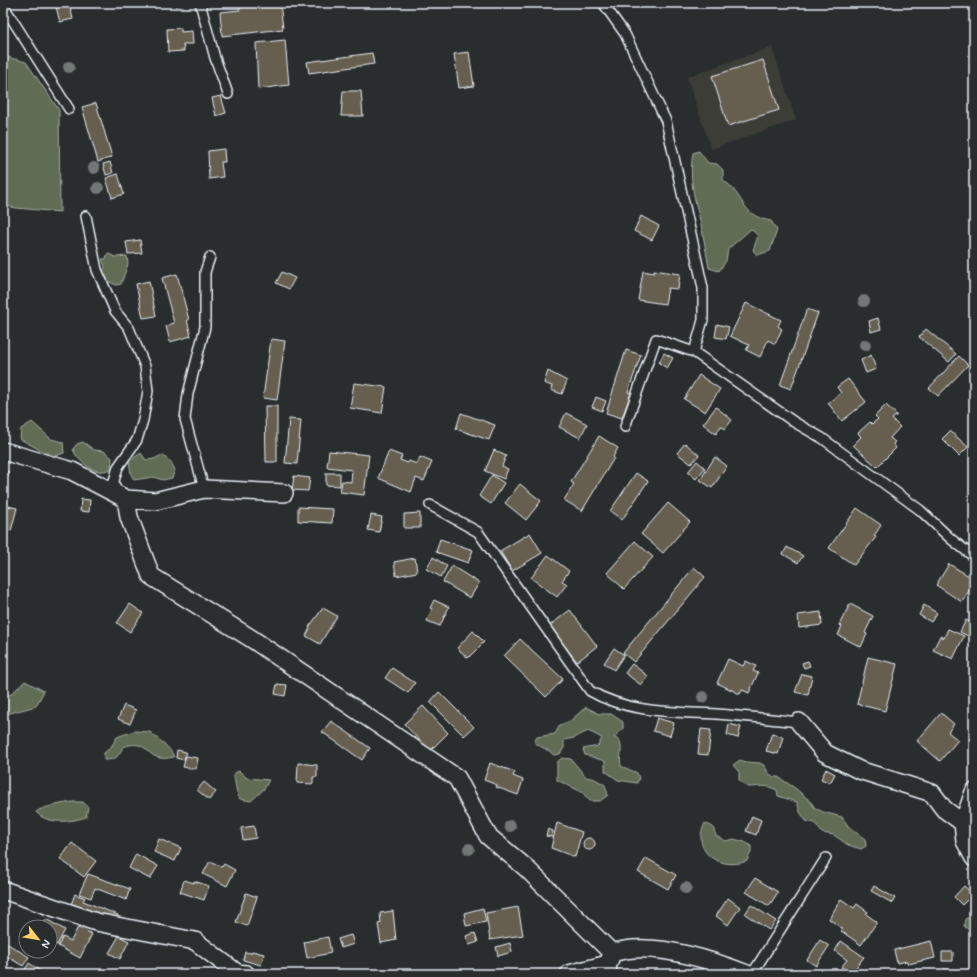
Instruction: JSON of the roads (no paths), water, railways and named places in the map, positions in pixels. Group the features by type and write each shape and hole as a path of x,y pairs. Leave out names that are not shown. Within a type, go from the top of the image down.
{"street":[{"path":"3,451 72,471 121,496 155,501 204,489 284,493"},
{"path":"121,496 151,576 264,648 457,778 488,836 525,867 609,964"},
{"path":"799,722 825,753 858,770 932,793 944,809 963,823"},
{"path":"974,792 963,823 964,841 974,858"},
{"path":"3,890 96,922 195,941 237,973 246,974"},
{"path":"569,974 609,964 625,949 669,952 712,961 747,974"}],"lane":[{"path":"200,3 215,58 228,94"},
{"path":"603,3 624,34 666,121 703,288 703,320 694,352"},
{"path":"3,5 69,109"},
{"path":"86,216 97,270 115,311 129,328 145,366 148,391 143,420 137,440 118,467 114,481 121,496"},
{"path":"204,489 185,419 188,394 205,327 205,272 210,257"},
{"path":"625,427 656,339 694,352 794,422 822,438 920,510 950,539 974,557"},
{"path":"430,505 478,532 590,691 602,698 638,708 686,714 717,714 799,722"},
{"path":"752,974 826,858"}]}
